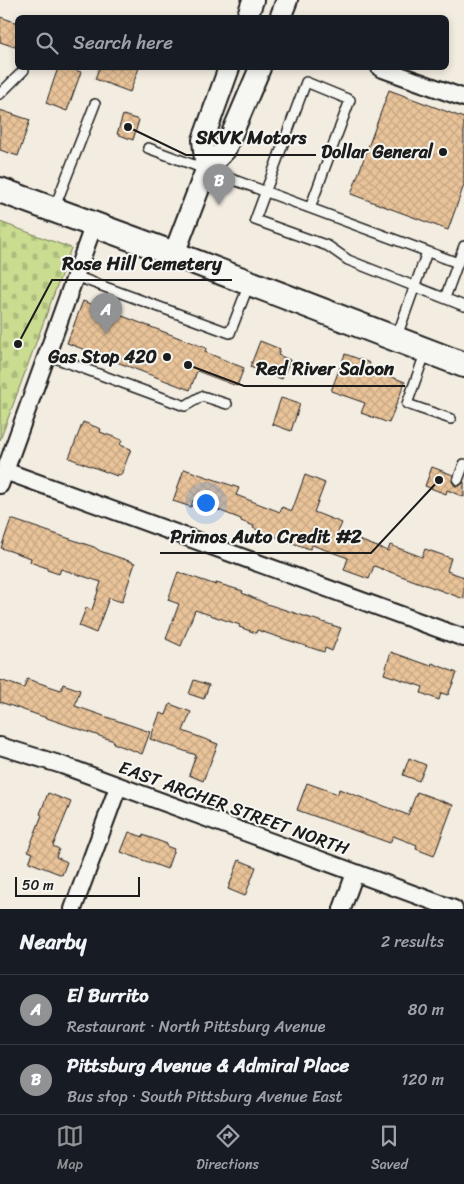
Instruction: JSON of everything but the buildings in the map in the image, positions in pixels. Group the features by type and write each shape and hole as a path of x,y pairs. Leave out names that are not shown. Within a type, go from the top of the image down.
{"main road":[{"path":"0,190 174,254 395,339 463,361"}],"street":[{"path":"248,15 253,0"},
{"path":"206,170 203,140 228,70"},
{"path":"174,254 206,170 225,150 259,70"},
{"path":"386,70 464,98"},
{"path":"94,224 3,478 464,638"},
{"name":"EAST ARCHER STREET NORTH","path":"0,746 62,765 454,909"},
{"path":"72,909 118,787"},
{"path":"342,909 355,873"}],"lane":[{"path":"0,94 24,70"},
{"path":"310,208 350,100 306,82 255,220 328,246 348,260 464,306"},
{"path":"54,210 95,104"},
{"path":"148,148 458,263"},
{"path":"445,298 464,246"},
{"path":"395,339 427,252"},
{"path":"75,276 230,333 249,283"},
{"path":"426,350 407,404 451,419"},
{"path":"47,355 185,406 202,396 227,404"},
{"path":"458,480 464,464"}],"green space":[{"path":"0,222 71,248 0,440"}],"place":[{"name":"SKVK Motors","path":"128,127"},
{"name":"Dollar General","path":"443,152"},
{"name":"Pittsburg Avenue & Admiral Place","path":"219,205"},
{"name":"El Burrito","path":"106,334"},
{"name":"Rose Hill Cemetery","path":"18,344"},
{"name":"Gas Stop 420","path":"167,357"},
{"name":"Red River Saloon","path":"188,365"},
{"name":"Primos Auto Credit #2","path":"439,480"}]}
